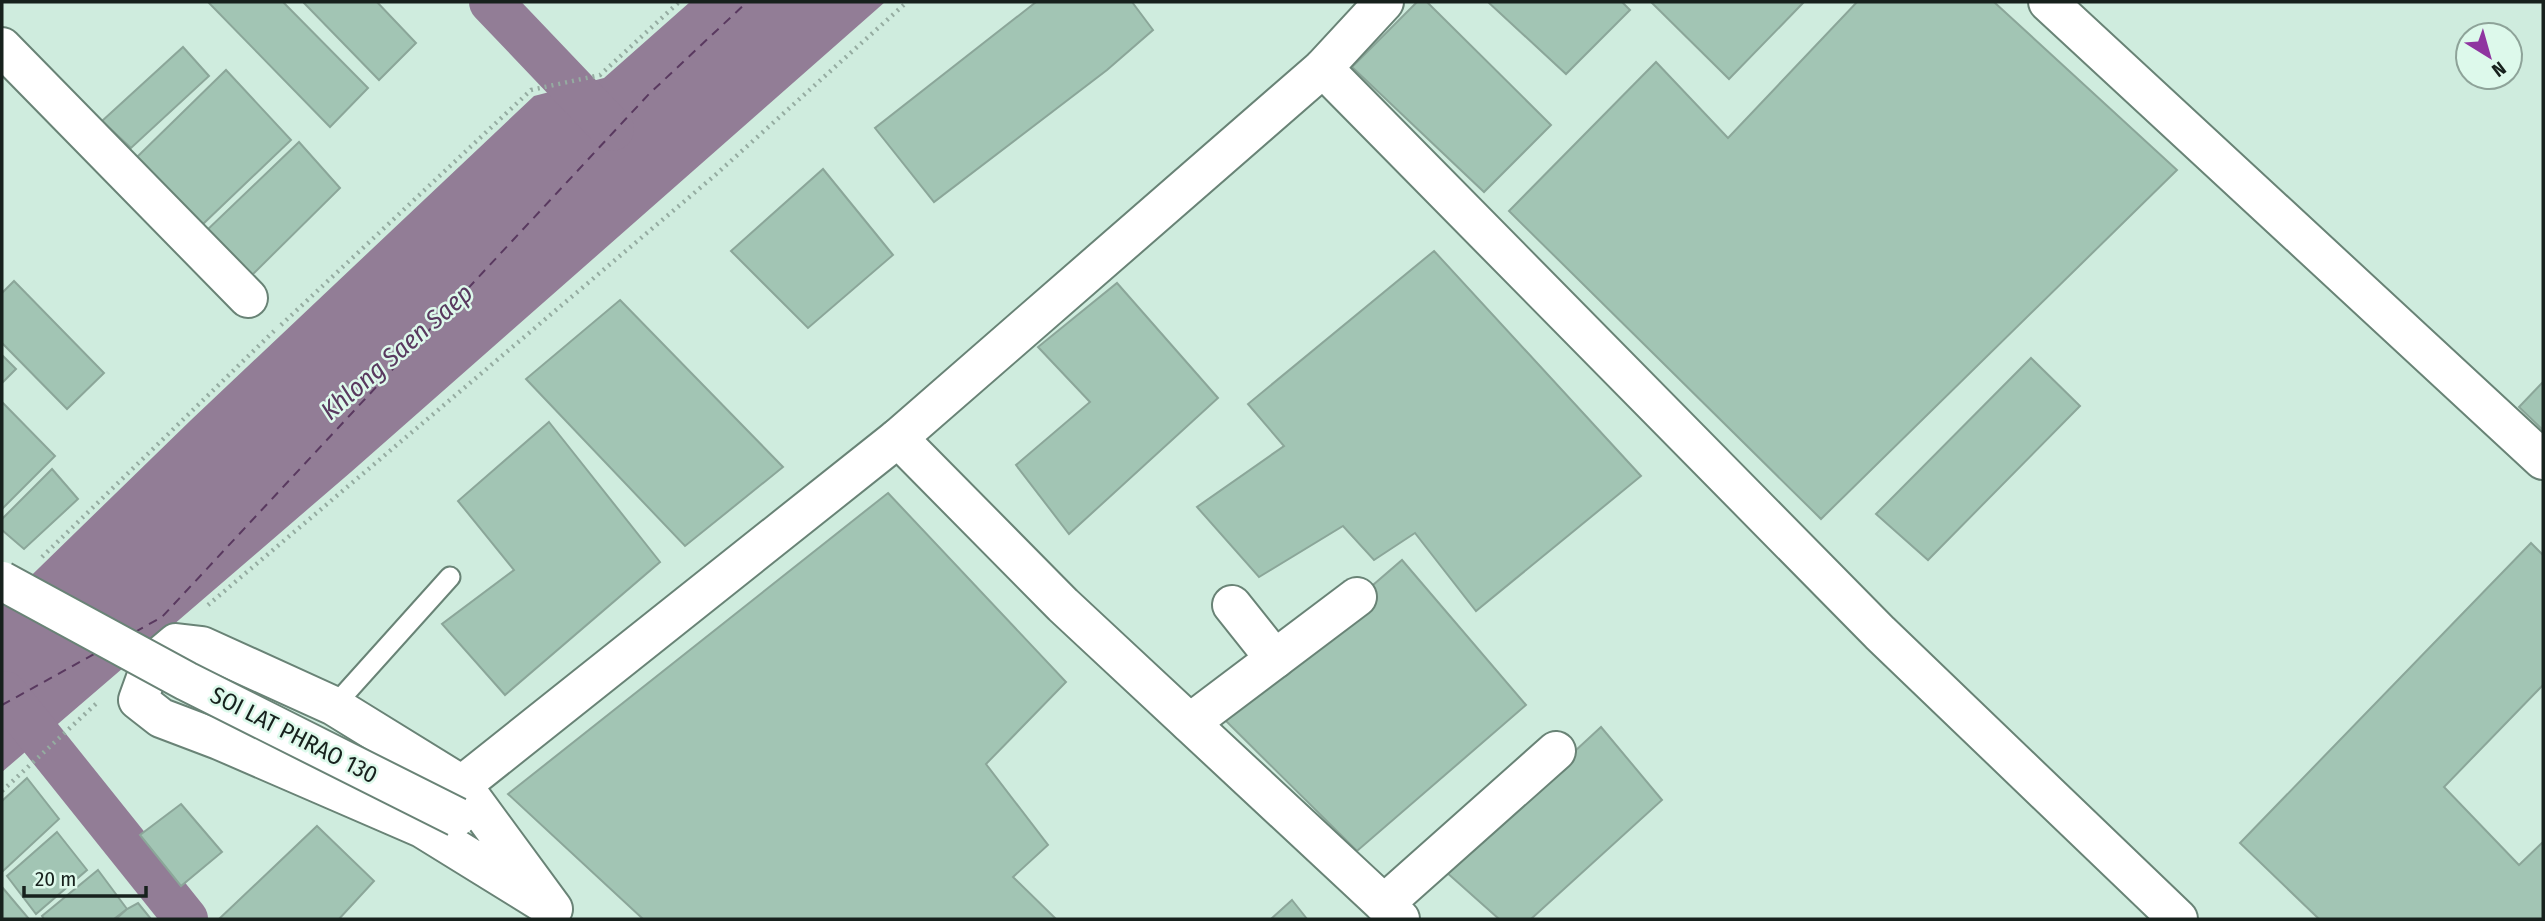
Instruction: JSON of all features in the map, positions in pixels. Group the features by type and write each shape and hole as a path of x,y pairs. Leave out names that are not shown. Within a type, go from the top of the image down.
{"street":[{"path":"559,914 422,828 219,740 161,718 138,700 151,664 176,643 202,646 334,706 459,801 898,438 1324,68 1384,2"},
{"path":"2048,2 2543,460"},
{"path":"2,47 248,298"},
{"path":"1324,68 1880,633 2178,919"},
{"path":"898,438 1063,605 1392,912 1556,751"},
{"name":"SOI LAT PHRAO 130","path":"2,581 186,681 459,801 559,914"},
{"path":"1191,723 1357,597"},
{"path":"1232,605 1275,659"}],"lane":[{"path":"334,706 450,577"}],"path":[{"path":"41,558 222,381 531,90 600,75 680,2"},
{"path":"205,607 713,177 907,2"},
{"path":"2,791 103,697"}],"water":[{"name":"Khlong Saen Saep","path":"690,2 885,2 351,472 2,772 2,604 191,420 534,96 604,78"}],"building":[{"path":"208,2 283,2 368,88 330,127"},
{"path":"303,2 377,2 416,43 379,80"},
{"path":"1036,2 1132,2 1153,30 1107,70 934,202 875,128"},
{"path":"1417,2 1427,2 1551,125 1484,192 1352,67"},
{"path":"1488,2 1622,2 1630,10 1566,74"},
{"path":"1651,2 1804,2 1729,79"},
{"path":"1857,2 1994,2 2177,170 1821,519 1509,211 1656,62 1728,138"},
{"path":"183,47 209,76 131,148 102,121"},
{"path":"226,70 291,140 203,224 136,158"},
{"path":"299,142 340,188 249,278 205,232"},
{"path":"823,169 893,255 808,328 731,251"},
{"path":"1434,251 1641,476 1476,611 1415,533 1374,560 1343,526 1259,577 1197,507 1284,446 1248,404"},
{"path":"14,281 104,373 67,409 2,343 2,293"},
{"path":"1117,283 1218,398 1069,534 1016,465 1090,402 1038,347"},
{"path":"620,300 783,467 685,546 526,379"},
{"path":"2,355 16,369 2,383"},
{"path":"2031,358 2080,406 1928,560 1876,514"},
{"path":"2543,382 2543,430 2519,407"},
{"path":"2,402 55,456 2,509"},
{"path":"549,422 660,562 505,695 442,624 514,570 458,501"},
{"path":"52,469 78,499 24,549 2,530 2,519"},
{"path":"888,493 1066,682 986,764 1048,845 1013,877 1056,919 643,919 508,794"},
{"path":"2531,543 2543,555 2543,685 2444,787 2519,865 2543,842 2543,919 2319,919 2240,843"},
{"path":"1402,560 1526,705 1357,851 1221,716"},
{"path":"1601,727 1662,800 1531,919 1499,919 1445,871"},
{"path":"27,778 59,819 2,872 2,801"},
{"path":"181,804 222,852 181,886 140,835"},
{"path":"317,826 374,881 339,919 219,919"},
{"path":"57,832 87,870 36,914 7,876"},
{"path":"98,870 127,909 114,919 44,919 42,916"},
{"path":"2,887 29,919 2,919"},
{"path":"1292,900 1307,919 1271,919"},
{"path":"138,903 151,919 116,919 127,909"}],"waterway":[{"path":"491,2 612,129"},
{"path":"5,693 186,919"}],"ferry route":[{"path":"135,632 162,617 649,94 747,2"},
{"path":"2,705 96,653"}]}
